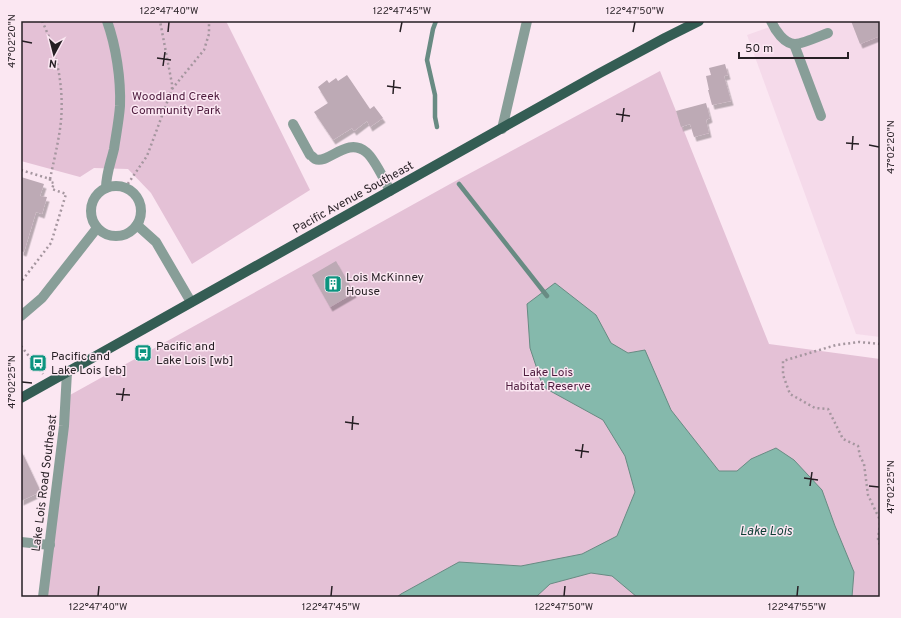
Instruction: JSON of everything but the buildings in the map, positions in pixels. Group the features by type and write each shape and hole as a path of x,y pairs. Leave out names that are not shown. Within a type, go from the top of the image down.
{"main road":[{"name":"Pacific Avenue Southeast","path":"21,398 665,38 700,21"}],"street":[{"path":"106,188 106,181 114,150 120,106 117,62 112,35 107,21"},
{"path":"502,129 527,21"},
{"path":"771,21 775,29 785,41 794,44 828,33"},
{"path":"794,44 821,116"},
{"path":"293,124 310,155 314,159 320,160 343,149 351,147 365,151 371,157 390,191"},
{"path":"118,186 125,188 134,193 139,200 141,216 137,225 129,233 121,236 104,234 92,221 90,212 91,205 96,194 106,188 118,186"},
{"path":"137,225 156,242 191,302"},
{"path":"21,316 42,298 97,228"},
{"name":"Lake Lois Road Southeast","path":"43,597 64,426 67,372"},
{"path":"21,542 50,545"}],"path":[{"path":"42,21 55,53 60,75 62,98 60,122 50,179"},
{"path":"160,21 172,89"},
{"path":"125,188 146,156 172,89 204,50 209,34 209,21"},
{"path":"21,170 50,179 50,182 54,184 52,189 66,194 51,243 21,282"},
{"path":"880,344 859,342 836,345 783,361 783,375 790,394 816,408 828,410 843,439 858,446 860,456 864,464 868,495 880,520"},
{"path":"21,346 49,382"},
{"path":"880,523 878,539 880,545"}],"shaded area":[{"path":"787,21 880,21 880,337 856,334 747,35"}],"green space":[{"name":"Woodland Creek Community Park","path":"21,21 226,21 310,190 192,264 151,193 128,169 94,168 80,177 21,161"},
{"name":"Lake Lois Habitat Reserve","path":"660,71 769,344 880,359 880,597 47,597 70,395 450,184"}],"water":[{"name":"Lake Lois","path":"555,283 596,315 611,343 628,353 645,350 671,410 719,471 737,471 751,459 776,448 794,460 822,490 854,572 852,597 637,597 612,576 591,573 550,584 536,597 397,597 459,562 521,566 582,554 617,536 635,492 625,456 603,420 543,387 530,348 527,304"}],"waterway":[{"path":"436,21 427,60 435,95 435,117 437,127"},
{"path":"459,184 547,296"}],"place":[{"name":"Lois McKinney House","path":"333,284"},
{"name":"Pacific and Lake Lois [wb]","path":"143,353"},
{"name":"Pacific and Lake Lois [eb]","path":"38,363"}]}
